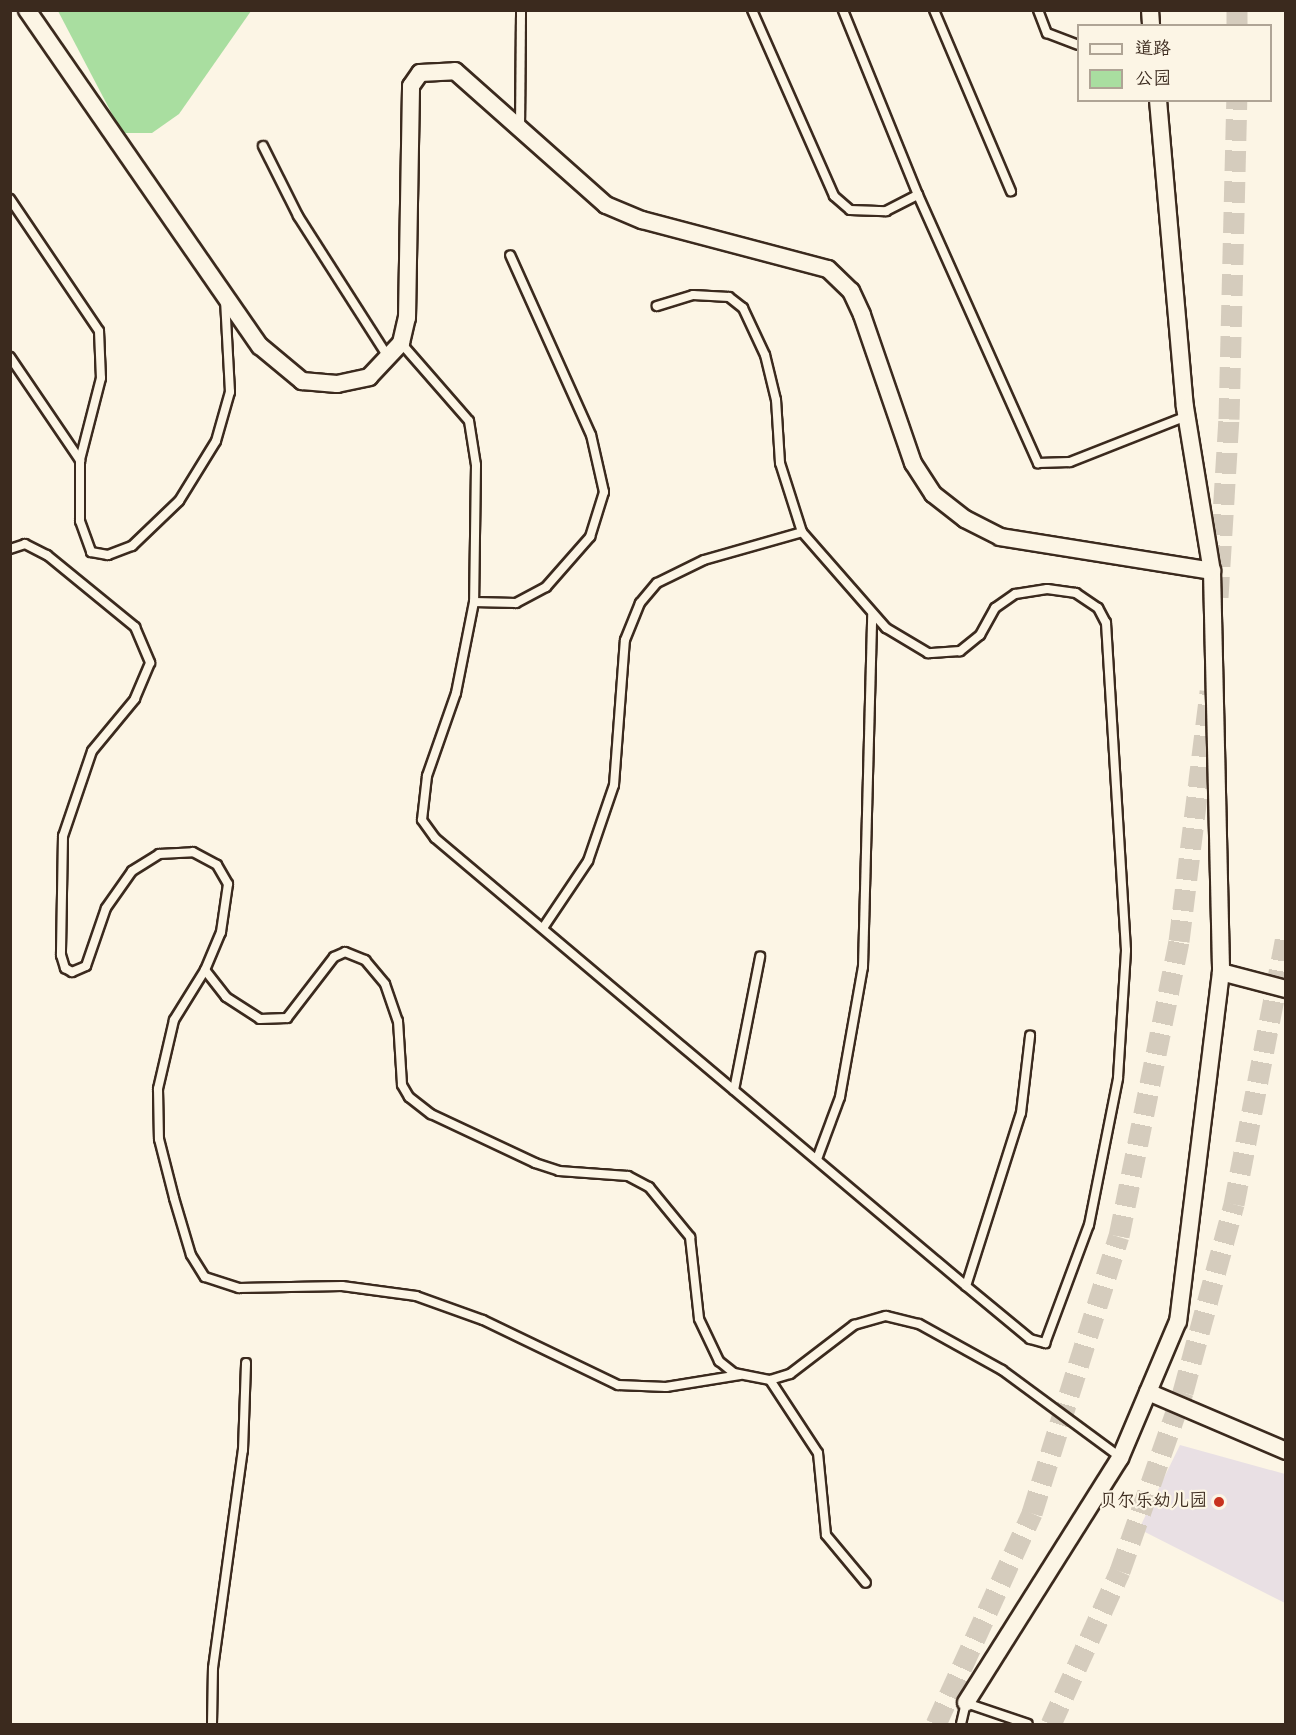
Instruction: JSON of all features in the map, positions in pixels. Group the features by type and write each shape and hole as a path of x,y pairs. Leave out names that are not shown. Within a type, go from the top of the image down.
{"street":[{"path":"27,10 260,346 302,381 337,384 369,377 390,360 400,343 407,318 411,86 420,73 455,71 606,205 651,223 828,269 851,291 862,315 913,463 933,494 965,519 1000,537 1212,571"},
{"path":"966,1703 1120,1457 1178,1321 1221,972 1212,571 1187,416 1158,102"},
{"path":"1221,972 1286,989"},
{"path":"1148,1392 1286,1451"}],"lane":[{"path":"520,129 521,10"},
{"path":"752,10 834,196 850,210 886,211 918,195"},
{"path":"843,10 918,195 1038,463 1070,462 1187,416"},
{"path":"934,10 1011,191"},
{"path":"1038,10 1047,33 1077,45"},
{"path":"263,146 298,216 390,360"},
{"path":"10,199 99,331 101,378 80,460 80,521 91,552 108,555 132,546 178,501 216,441 230,392 224,294"},
{"path":"474,602 516,603 546,587 590,537 604,492 591,435 510,255"},
{"path":"400,343 469,421 476,465 474,602 456,693 427,776 422,820 435,838 966,1286 1030,1339 1045,1342 1089,1225 1105,1160 1118,1078 1126,950 1106,623 1098,608 1076,593 1047,589 1015,594 995,608 980,635 960,651 940,654 908,643 872,615 802,532 780,463 776,400 765,355 743,308 729,297 693,295 657,306"},
{"path":"10,357 80,460"},
{"path":"543,928 588,861 614,785 625,640 640,603 657,583 704,560 802,532"},
{"path":"10,549 25,544 47,555 135,627 150,663 135,699 92,751 63,836 60,955 65,968 72,972 86,966 106,908 132,871 159,854 193,852 217,865 228,884 221,932 205,970 174,1020 158,1089 159,1139 191,1255 205,1277 239,1288 342,1286 416,1296 483,1320 618,1385 666,1387 741,1375 771,1380 790,1374 854,1325 886,1316 919,1324 1002,1370 1120,1457"},
{"path":"817,1159 840,1097 859,1010 872,615"},
{"path":"205,970 226,997 268,1020 287,1018 334,957 345,952 365,960 385,984 398,1021 402,1085 409,1097 431,1114 535,1163 559,1171 628,1176 649,1187 690,1237 706,1342 718,1361 741,1375"},
{"path":"734,1090 760,957"},
{"path":"966,1286 1021,1113 1030,1036"},
{"path":"212,1725 213,1668 243,1450 246,1363"},
{"path":"771,1380 818,1453 826,1535 866,1583"},
{"path":"961,1725 966,1703 1028,1725"}],"shaded area":[{"name":"贝尔乐幼儿园","path":"1180,1445 1285,1474 1285,1603 1139,1529"}],"green space":[{"path":"58,11 251,11 179,114 152,133 122,133"}],"tunnel":[{"path":"1237,10 1237,24"},
{"path":"1218,597 1229,419 1237,102"},
{"path":"936,1724 1032,1513 1119,1236 1179,941 1210,691"},
{"path":"1051,1724 1120,1571 1183,1392 1234,1204 1286,937"}],"place":[{"name":"贝尔乐幼儿园","path":"1219,1502"}]}
